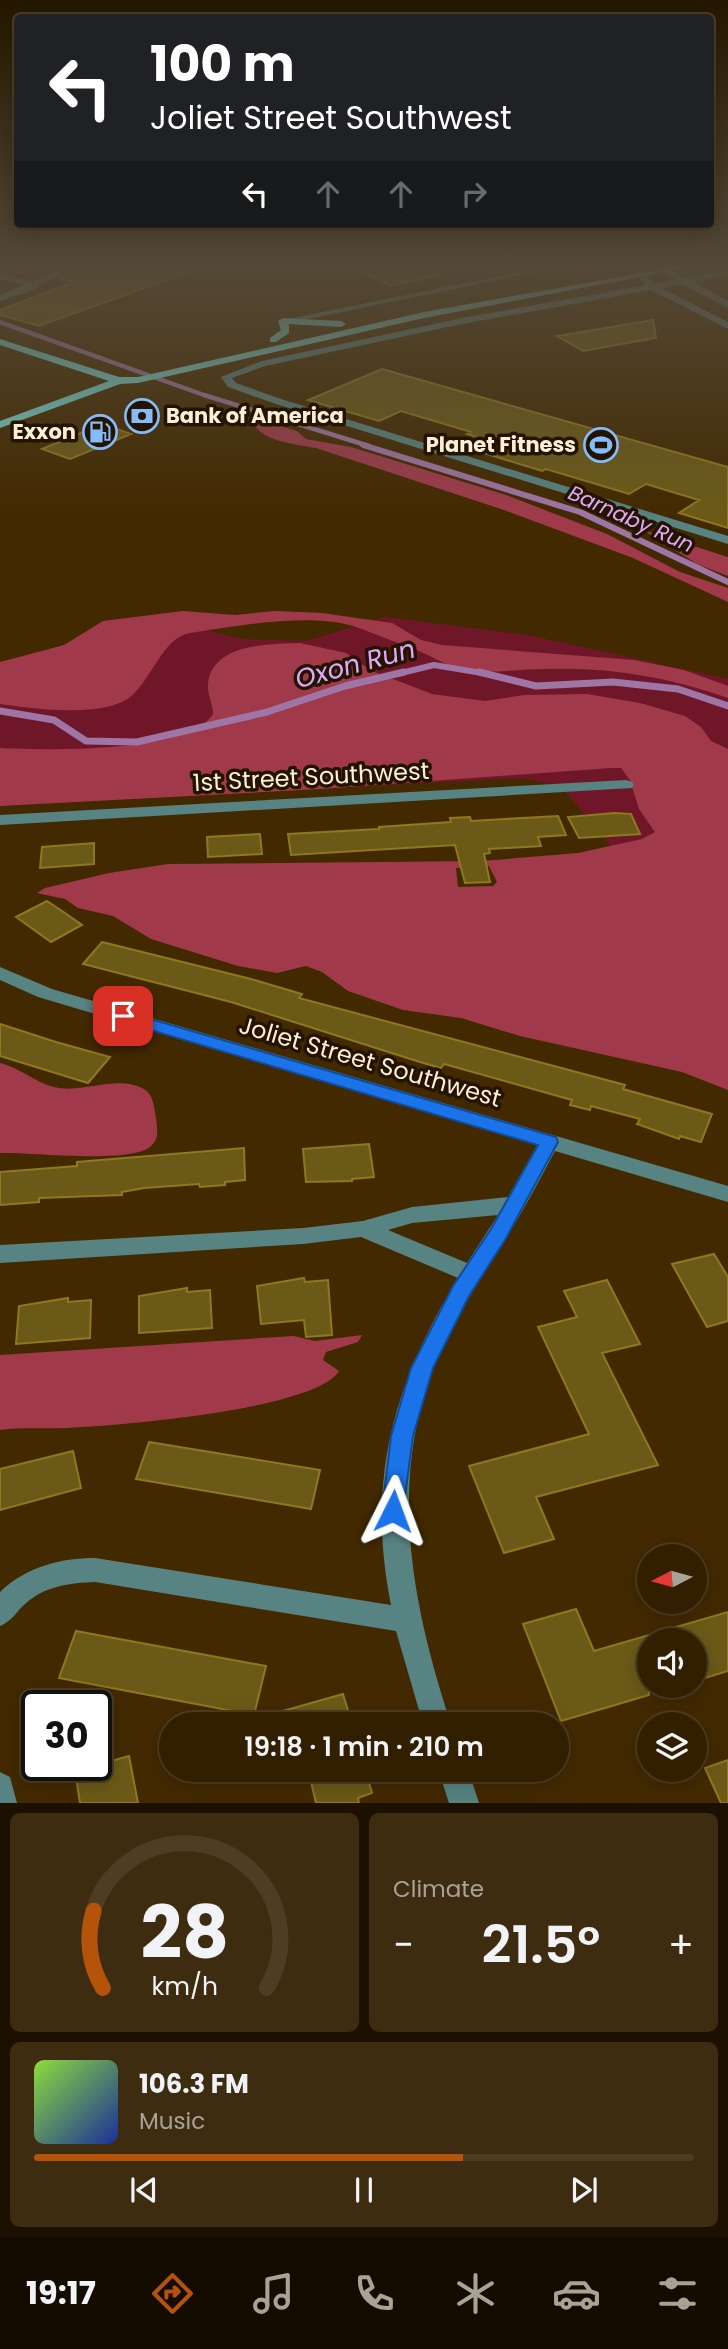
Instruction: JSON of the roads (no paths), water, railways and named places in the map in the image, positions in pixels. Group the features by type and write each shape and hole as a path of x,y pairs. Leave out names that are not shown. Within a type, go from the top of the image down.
{"main road":[{"path":"32,351 129,379 265,351"},
{"path":"0,425 153,368 225,351"}],"street":[{"path":"319,351 261,364 226,377 232,385 277,401 728,540"},
{"name":"1st Street Southwest","path":"0,820 626,785"},
{"name":"Joliet Street Southwest","path":"0,973 46,993 728,1194"},
{"path":"433,1712 406,1620 395,1545 393,1511 398,1454 405,1418 422,1368 471,1274 549,1142"},
{"path":"0,1254 363,1229 412,1215 514,1205"},
{"path":"363,1229 471,1274"},
{"path":"0,1613 17,1592 33,1581 70,1571 95,1570 406,1620"},
{"path":"457,1782 464,1803"},
{"path":"0,1787 2,1803"}],"waterway":[{"name":"Barnaby Run","path":"81,351 204,395 369,446"},
{"name":"Barnaby Run","path":"363,445 580,512 728,582"},
{"name":"Oxon Run","path":"397,674 434,665 485,674"},
{"name":"Oxon Run","path":"0,711 54,720 86,741 137,742 267,712 345,686 404,672"},
{"name":"Oxon Run","path":"479,672 485,674"},
{"name":"Oxon Run","path":"485,674 536,686 613,682 678,689 728,706"}],"place":[{"name":"Bank of America","path":"142,416"},
{"name":"Exxon","path":"100,432"},
{"name":"Planet Fitness","path":"601,445"}]}
